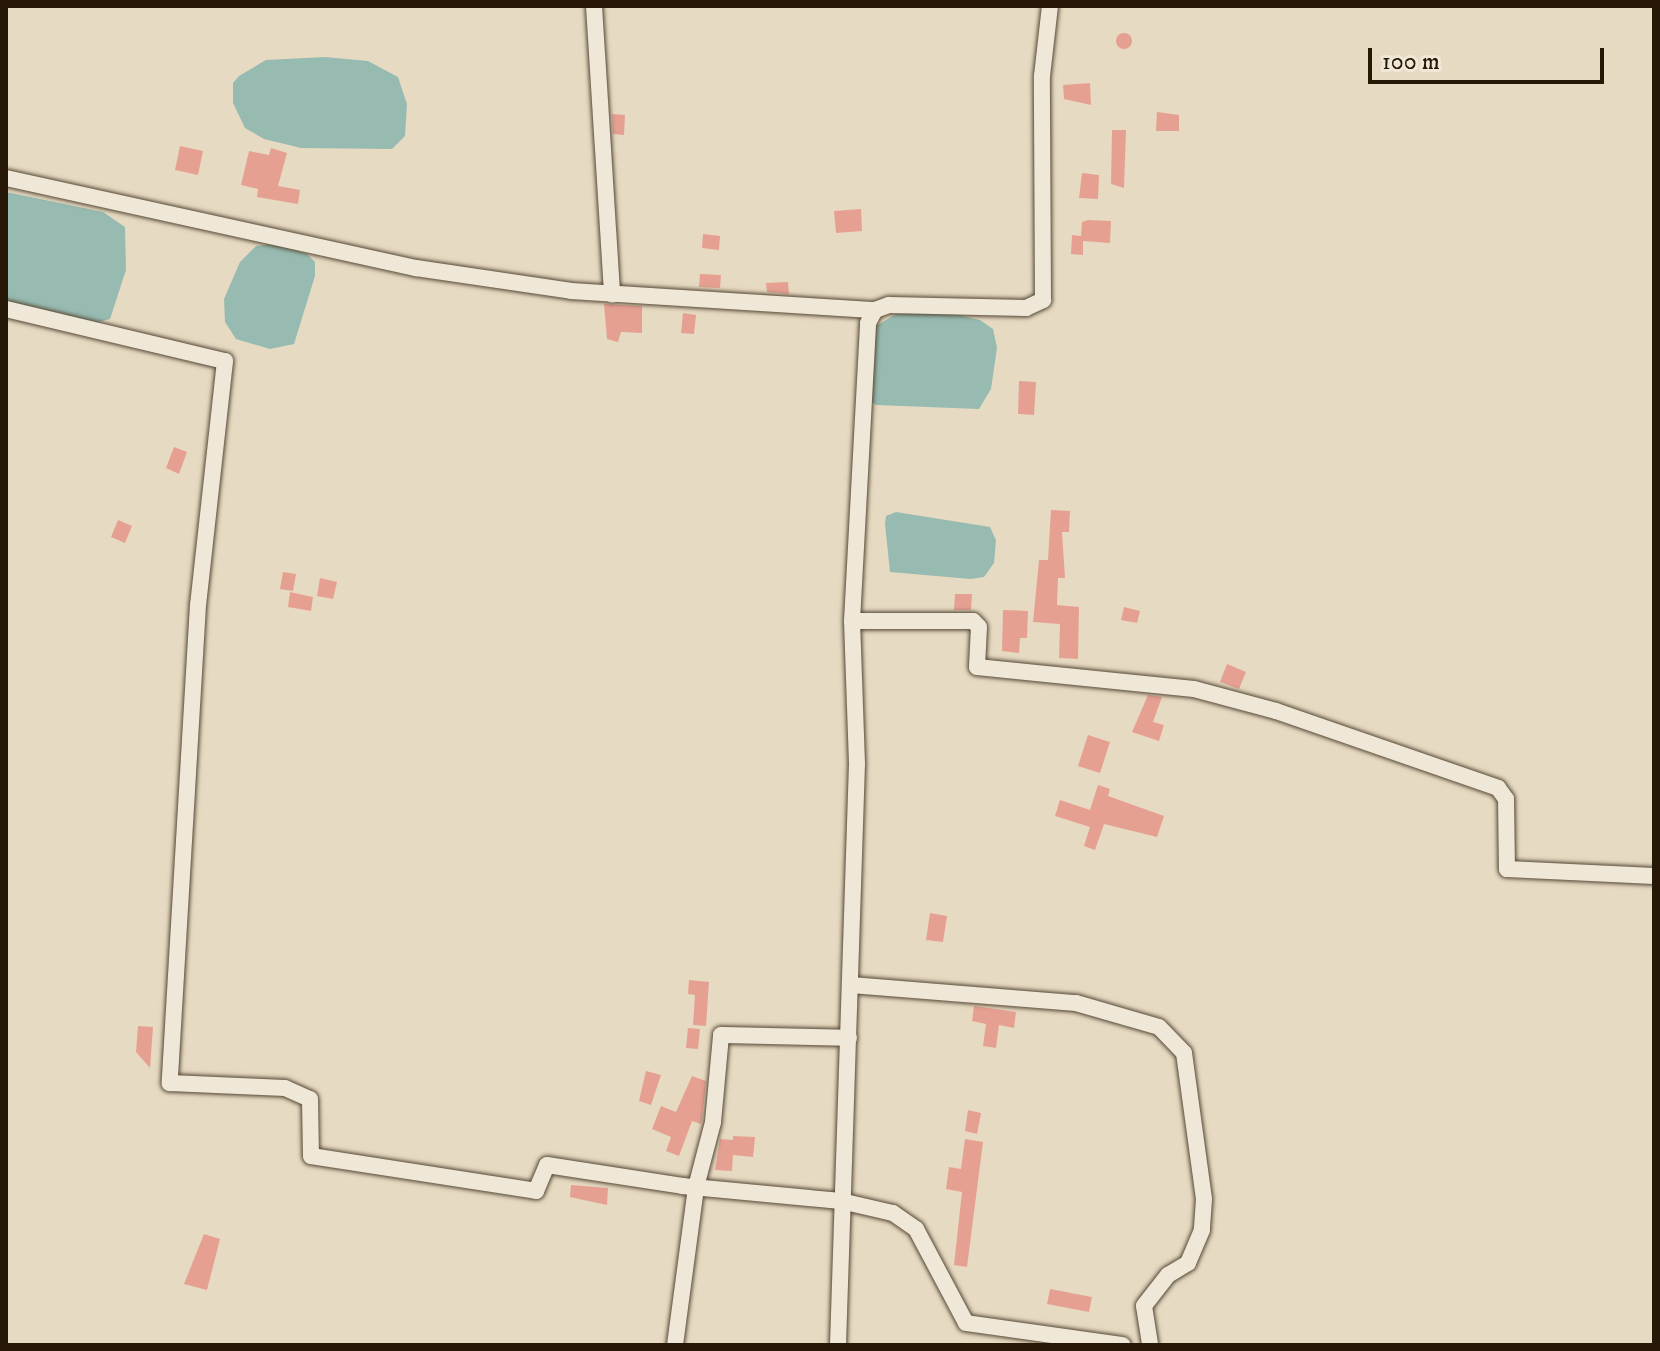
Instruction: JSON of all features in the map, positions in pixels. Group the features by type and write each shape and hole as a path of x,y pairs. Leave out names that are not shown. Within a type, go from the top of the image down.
{"street":[{"path":"594,6 612,294"},
{"path":"6,178 246,226 311,246 416,268 612,294 875,310 907,303 1026,308 1043,300 1042,76 1050,6"},
{"path":"6,309 225,361 198,605 170,1083 285,1088 310,1099 311,1156 536,1191 547,1165 696,1187 841,1201 893,1213 916,1229 966,1323 1122,1345"},
{"path":"838,1345 857,764 852,621 862,387 868,323 875,310"},
{"path":"852,621 973,621 979,627 977,667 1194,689 1276,711 1498,788 1506,799 1507,869 1654,876"},
{"path":"851,985 1076,1003 1159,1027 1184,1053 1204,1199 1202,1230 1188,1263 1168,1275 1144,1306 1150,1345"},
{"path":"675,1345 696,1187 713,1122 721,1035 849,1038"}],"water":[{"path":"325,57 368,61 398,77 407,104 405,136 392,149 301,148 264,139 245,128 233,103 233,83 239,76 266,60"},
{"path":"6,192 103,212 125,227 126,270 110,319 95,323 6,302"},
{"path":"273,244 307,254 315,262 315,276 294,344 270,349 236,339 225,322 224,299 240,262 256,246"},
{"path":"936,310 980,320 993,329 997,348 991,389 979,409 876,405 870,401 873,328 896,314"},
{"path":"896,512 990,527 996,540 994,563 984,577 971,579 890,572 885,524 886,516"}],"building":[{"path":"1121,33 1127,33 1132,41 1130,47 1121,49 1116,44 1116,38"},
{"path":"1090,83 1091,105 1064,99 1063,85"},
{"path":"1157,112 1179,115 1179,131 1156,131"},
{"path":"612,114 625,115 624,135 613,134"},
{"path":"1112,130 1126,130 1124,188 1111,184"},
{"path":"180,146 203,151 198,175 175,170"},
{"path":"271,148 287,153 278,186 300,190 298,204 257,197 258,189 241,185 249,151 269,155"},
{"path":"1082,173 1099,175 1098,199 1079,198"},
{"path":"861,209 862,231 836,233 834,211"},
{"path":"1111,221 1110,243 1083,241 1083,255 1071,254 1072,235 1081,236 1082,222"},
{"path":"703,234 720,236 719,250 702,248"},
{"path":"700,274 721,275 720,288 699,287"},
{"path":"788,282 789,294 767,292 766,283"},
{"path":"604,304 642,306 642,333 621,332 618,342 607,339"},
{"path":"683,313 696,315 694,334 681,333"},
{"path":"1019,381 1036,382 1034,415 1018,414"},
{"path":"174,447 187,452 179,474 166,468"},
{"path":"1051,510 1070,511 1069,532 1062,532 1065,578 1058,578 1057,605 1079,607 1078,659 1059,658 1060,624 1033,622 1039,560 1048,560"},
{"path":"118,520 132,526 125,543 111,537"},
{"path":"283,572 296,574 293,591 280,589"},
{"path":"320,578 337,582 333,599 317,596"},
{"path":"290,592 313,597 311,611 288,607"},
{"path":"955,594 972,594 971,610 954,610"},
{"path":"1124,607 1140,611 1137,623 1121,620"},
{"path":"1003,610 1028,611 1027,638 1020,638 1019,653 1002,651"},
{"path":"1227,664 1246,672 1239,689 1220,682"},
{"path":"1148,695 1162,697 1153,722 1164,725 1159,741 1132,732"},
{"path":"1088,735 1110,742 1100,773 1078,766"},
{"path":"1098,785 1110,789 1108,796 1164,816 1157,837 1104,824 1095,850 1084,846 1090,827 1055,816 1060,800 1090,810"},
{"path":"930,913 947,916 943,942 926,940"},
{"path":"689,980 709,982 706,1026 693,1025 695,995 688,994"},
{"path":"974,1006 1016,1012 1014,1028 999,1025 996,1048 983,1046 986,1024 972,1021"},
{"path":"138,1026 153,1027 150,1068 136,1052"},
{"path":"688,1028 700,1029 698,1049 686,1048"},
{"path":"646,1071 661,1075 651,1105 639,1101"},
{"path":"692,1076 706,1081 702,1120 701,1124 692,1121 679,1156 666,1151 671,1137 652,1129 661,1106 676,1112"},
{"path":"968,1110 981,1113 977,1134 965,1131"},
{"path":"733,1136 755,1137 753,1157 733,1155 732,1171 715,1170 720,1139 733,1140"},
{"path":"965,1139 983,1142 967,1267 954,1265 962,1192 946,1189 949,1167 961,1169"},
{"path":"571,1185 608,1188 607,1205 570,1197"},
{"path":"204,1234 220,1239 207,1290 184,1284"},
{"path":"1050,1289 1092,1297 1089,1312 1047,1304"}]}
